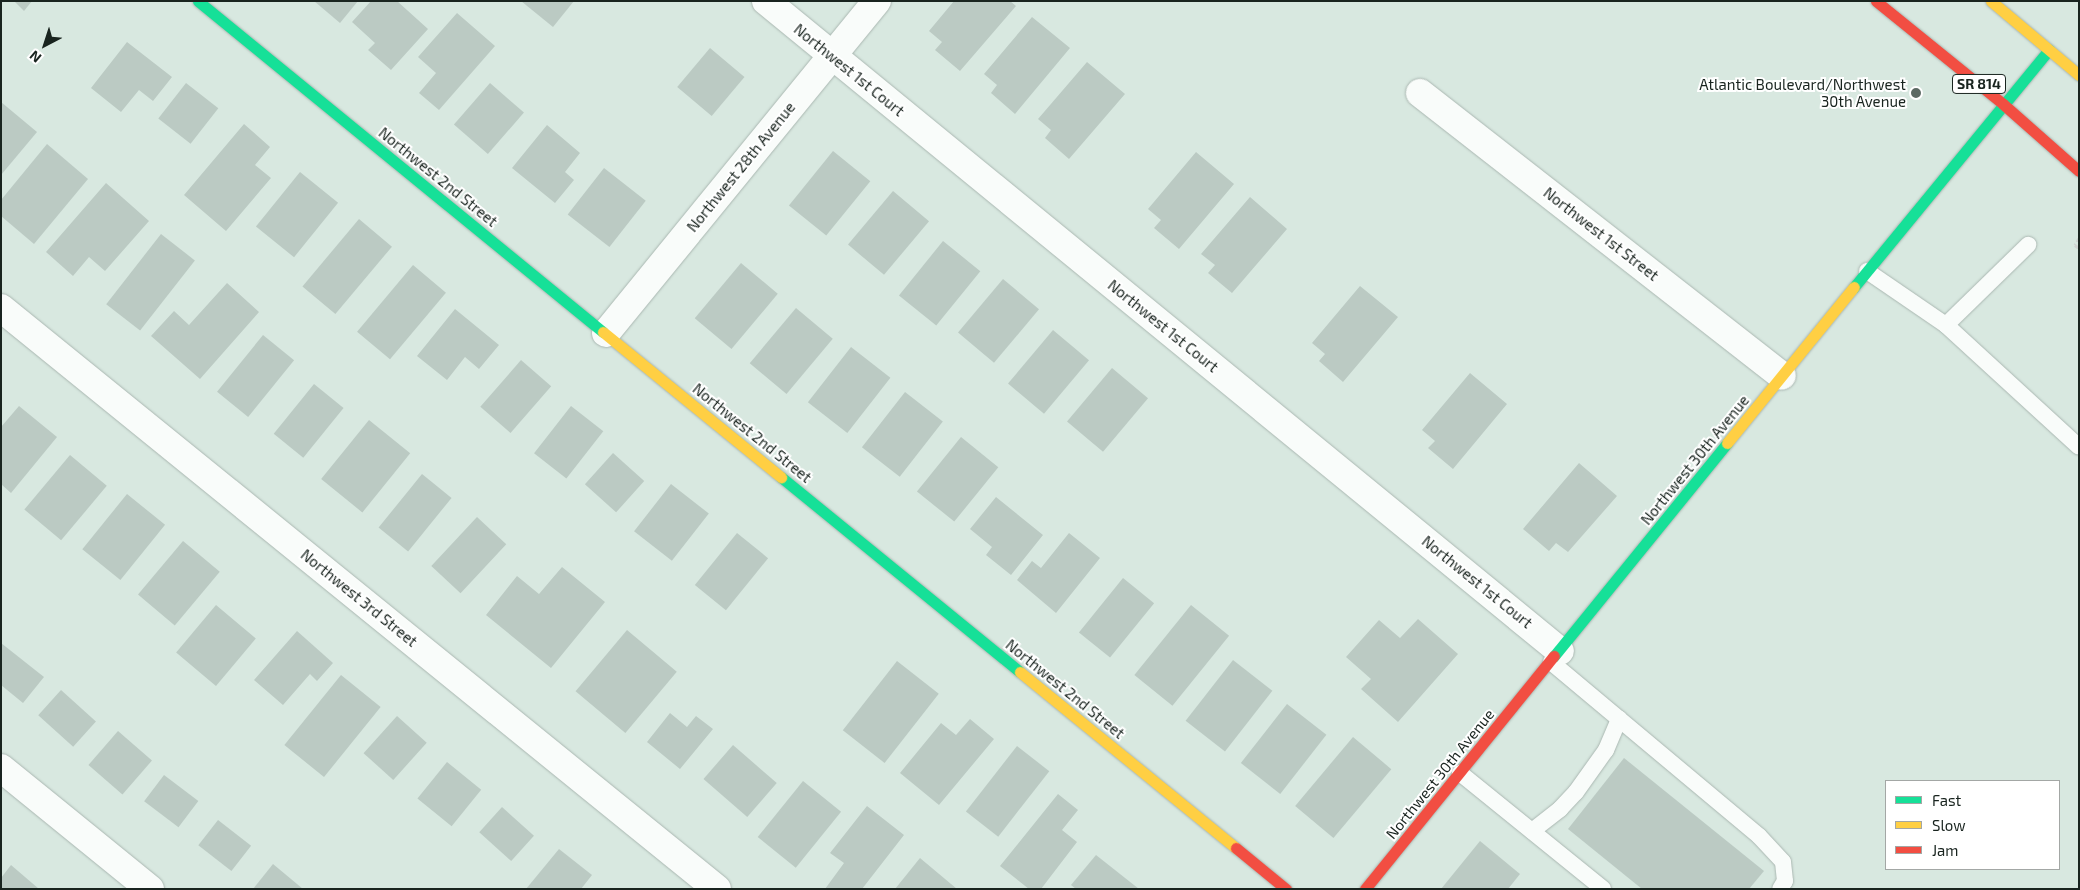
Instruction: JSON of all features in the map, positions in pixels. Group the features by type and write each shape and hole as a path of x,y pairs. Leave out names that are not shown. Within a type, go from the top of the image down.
{"street":[{"name":"Northwest 2nd Street","path":"198,1 1286,889"},
{"name":"Northwest 1st Court","path":"766,1 1556,656"},
{"name":"Northwest 28th Avenue","path":"606,333 877,1"},
{"name":"SR 814","path":"1876,1 2003,104 2079,171"},
{"path":"1991,1 2079,75"},
{"name":"Northwest 30th Avenue","path":"1365,889 2003,104 2050,50"},
{"name":"Northwest 1st Street","path":"1420,93 1782,376"},
{"name":"Northwest 3rd Street","path":"1,308 717,889"},
{"path":"1,768 150,889"}],"lane":[{"path":"1946,325 2028,245"},
{"path":"1867,271 1946,325 2079,447"},
{"path":"1556,656 1620,719 1759,836 1783,862 1785,881 1780,889"},
{"path":"1532,831 1560,809 1576,792 1606,750 1620,719"},
{"path":"1460,773 1604,889"}],"path":[{"path":"2079,238 2075,244 2079,248"}],"building":[{"path":"14,1 32,1 24,11"},
{"path":"314,1 358,1 340,23"},
{"path":"371,1 397,1 428,29 391,70 368,50 375,43 352,22"},
{"path":"521,1 574,1 553,27"},
{"path":"954,1 1010,1 1016,6 960,71 935,50 942,42 929,31"},
{"path":"457,13 495,46 439,110 419,93 436,73 418,57"},
{"path":"1032,17 1070,48 1015,114 991,93 997,85 984,74"},
{"path":"127,42 172,77 153,101 139,90 121,112 91,88"},
{"path":"710,48 744,77 712,116 677,87"},
{"path":"1087,62 1125,94 1069,159 1045,138 1051,130 1038,119"},
{"path":"186,83 218,108 191,144 158,118"},
{"path":"490,83 524,113 488,154 454,125"},
{"path":"1,102 37,132 1,175"},
{"path":"244,124 270,147 255,165 271,178 226,231 184,195"},
{"path":"547,125 580,153 565,172 574,180 555,203 512,168"},
{"path":"47,144 88,179 34,244 1,216 1,200"},
{"path":"833,151 870,181 826,236 789,205"},
{"path":"1196,152 1234,184 1179,249 1154,228 1161,220 1148,209"},
{"path":"604,168 646,201 609,247 568,214"},
{"path":"300,172 338,203 294,257 256,226"},
{"path":"106,183 149,221 105,271 89,257 73,276 46,252"},
{"path":"893,191 929,221 884,275 848,245"},
{"path":"1250,197 1287,229 1232,293 1208,273 1215,265 1201,254"},
{"path":"359,219 392,247 335,314 302,286"},
{"path":"161,234 195,260 140,331 106,304"},
{"path":"943,241 980,271 936,326 899,295"},
{"path":"741,263 778,294 731,349 695,318"},
{"path":"413,265 446,293 390,359 357,332"},
{"path":"1003,279 1039,309 994,363 958,333"},
{"path":"227,283 259,312 200,379 151,336 174,311 189,325"},
{"path":"1360,286 1398,317 1343,382 1319,361 1325,354 1312,343"},
{"path":"796,308 833,339 786,394 750,363"},
{"path":"455,309 499,345 479,369 465,357 447,380 417,356"},
{"path":"1053,330 1089,360 1044,414 1008,384"},
{"path":"263,335 294,360 248,417 217,392"},
{"path":"851,347 890,378 847,433 808,402"},
{"path":"521,360 551,386 511,433 480,407"},
{"path":"1112,368 1148,398 1103,452 1067,422"},
{"path":"1470,373 1507,404 1453,469 1428,448 1435,441 1422,430"},
{"path":"314,384 344,408 303,458 274,434"},
{"path":"905,392 943,422 900,477 862,447"},
{"path":"19,406 57,437 11,493 1,484 1,427"},
{"path":"571,406 603,431 566,479 534,453"},
{"path":"369,420 410,453 362,512 321,479"},
{"path":"961,437 998,467 954,522 917,491"},
{"path":"613,453 644,481 616,512 585,484"},
{"path":"70,455 107,486 61,540 24,509"},
{"path":"1579,463 1617,496 1568,552 1556,543 1549,551 1523,529"},
{"path":"422,474 452,498 408,552 379,528"},
{"path":"671,484 709,514 672,561 634,531"},
{"path":"127,494 165,525 120,580 82,549"},
{"path":"996,497 1043,535 1011,575 986,555 992,547 970,529"},
{"path":"477,517 506,544 461,593 431,566"},
{"path":"737,533 768,558 726,610 695,585"},
{"path":"1069,533 1100,558 1056,613 1017,580 1032,561 1041,568"},
{"path":"183,541 220,572 175,625 138,595"},
{"path":"562,567 605,602 551,668 486,615 517,576 539,594"},
{"path":"1123,578 1154,603 1110,658 1079,632"},
{"path":"216,605 256,638 216,686 176,652"},
{"path":"1191,605 1229,636 1172,706 1134,675"},
{"path":"1418,619 1458,654 1398,722 1361,689 1371,679 1346,657 1379,620 1400,638"},
{"path":"627,630 677,672 625,733 576,691"},
{"path":"297,631 333,663 317,681 310,674 283,705 254,680"},
{"path":"1,643 44,677 23,703 1,685"},
{"path":"1233,660 1272,691 1225,751 1186,721"},
{"path":"897,661 939,694 885,763 843,730"},
{"path":"341,675 381,707 324,777 284,745"},
{"path":"61,690 96,721 73,747 38,715"},
{"path":"1287,704 1326,735 1280,794 1241,763"},
{"path":"670,713 687,727 696,716 713,729 680,769 647,742"},
{"path":"397,716 427,743 393,780 364,753"},
{"path":"970,719 994,739 939,805 900,773 941,723 956,735"},
{"path":"118,731 152,761 122,794 88,765"},
{"path":"1353,737 1391,769 1333,838 1295,806"},
{"path":"733,745 777,783 747,817 703,779"},
{"path":"1017,746 1049,771 998,837 966,811"},
{"path":"1624,758 1764,871 1749,889 1642,889 1568,829"},
{"path":"447,762 481,790 452,826 417,799"},
{"path":"164,775 198,801 178,827 144,801"},
{"path":"803,781 841,812 796,868 758,837"},
{"path":"1058,794 1078,810 1062,830 1077,842 1041,889 1029,889 1000,866"},
{"path":"867,806 904,835 862,889 825,889 844,863 830,853"},
{"path":"502,807 534,836 511,861 479,832"},
{"path":"218,820 251,846 231,871 198,845"},
{"path":"1480,841 1520,874 1508,889 1441,889"},
{"path":"559,849 592,875 581,889 526,889"},
{"path":"1096,855 1139,889 1076,889 1071,885"},
{"path":"920,858 957,889 895,889"},
{"path":"273,864 303,889 253,889"},
{"path":"11,865 39,889 1,889 1,878"}],"traffic: fast":[{"path":"198,1 603,332"},
{"path":"1854,287 2049,50"},
{"path":"1554,656 1727,443"},
{"path":"781,477 1020,672"}],"traffic: slow":[{"path":"1991,1 2079,75"},
{"path":"1727,443 1854,287"},
{"path":"603,332 781,477"},
{"path":"1020,672 1236,848"}],"traffic: jam":[{"path":"1876,1 2003,104 2079,171"},
{"path":"1365,889 1554,656"},
{"path":"1236,848 1286,889"}],"place":[{"name":"Atlantic Boulevard/Northwest 30th Avenue","path":"1916,93"}]}
